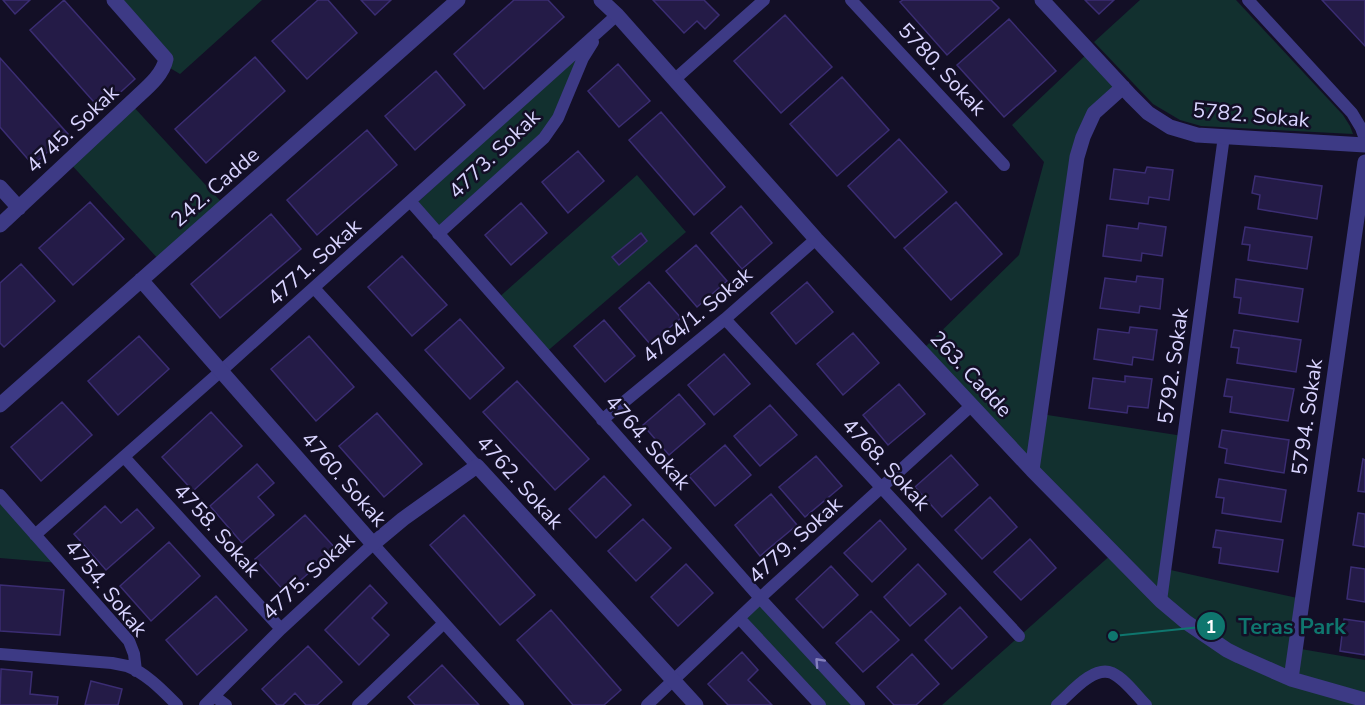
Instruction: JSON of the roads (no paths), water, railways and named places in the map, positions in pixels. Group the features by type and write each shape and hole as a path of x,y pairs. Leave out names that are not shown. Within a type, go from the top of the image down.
{"street":[{"name":"4745. Sokak","path":"0,225 148,87 162,70 166,59 114,0"},
{"name":"242. Cadde","path":"0,405 458,0"},
{"name":"263. Cadde","path":"601,0 617,15 816,239 1032,470 1161,601 1186,622 1227,650 1291,679 1365,700"},
{"name":"5782. Sokak","path":"1042,0 1148,112 1170,127 1197,135 1365,145"},
{"path":"1032,470 1077,157 1094,113 1123,87"},
{"name":"5794. Sokak","path":"1291,679 1365,162"},
{"path":"0,187 19,208"},
{"name":"4760. Sokak","path":"141,280 373,544"},
{"name":"4775. Sokak","path":"373,544 403,519 477,466"},
{"name":"4762. Sokak","path":"477,466 696,705"}],"lane":[{"path":"674,80 764,0"},
{"name":"5780. Sokak","path":"851,0 1004,165"},
{"path":"1248,0 1352,113 1365,139"},
{"name":"4771. Sokak","path":"35,535 617,15"},
{"name":"4773. Sokak","path":"438,234 544,138 558,118 583,58 599,31"},
{"name":"5792. Sokak","path":"1161,601 1224,136"},
{"name":"4764. Sokak","path":"410,201 760,598 859,705"},
{"name":"4764/1. Sokak","path":"602,420 725,319 816,239"},
{"name":"4762. Sokak","path":"314,288 477,466"},
{"name":"4768. Sokak","path":"725,319 1019,636"},
{"name":"4779. Sokak","path":"647,705 760,598 972,405"},
{"name":"4758. Sokak","path":"124,457 281,630"},
{"name":"4754. Sokak","path":"0,495 129,641 134,654 136,672 158,687 177,705"},
{"name":"4760. Sokak","path":"373,544 518,705"},
{"name":"4775. Sokak","path":"209,701 373,544"},
{"path":"739,618 820,705"},
{"path":"358,705 444,623"},
{"path":"0,654 112,663 127,666 136,672"},
{"path":"1057,705 1093,674 1105,672 1112,673 1121,679 1146,705"},
{"path":"209,701 226,705"}],"place":[{"name":"Teras Park","path":"1113,636"}]}
